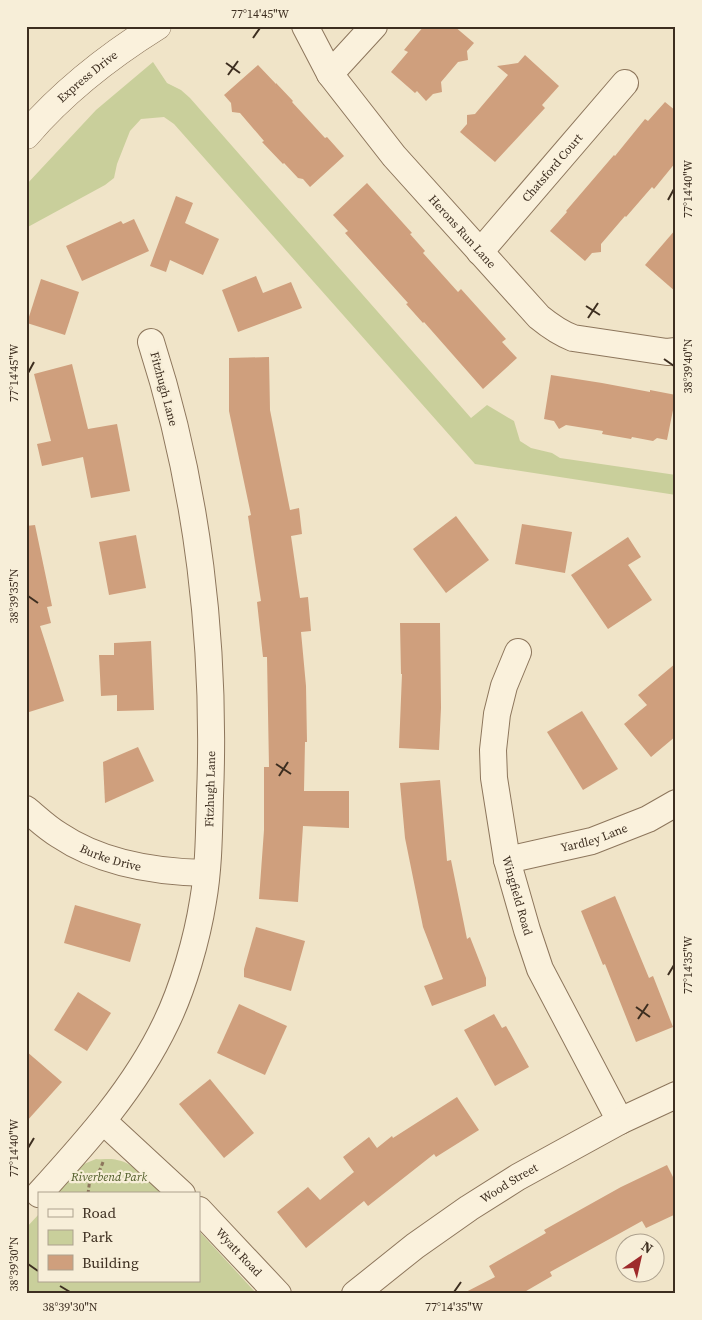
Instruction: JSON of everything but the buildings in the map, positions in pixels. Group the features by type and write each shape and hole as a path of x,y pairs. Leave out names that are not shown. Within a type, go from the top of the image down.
{"street":[{"name":"Express Drive","path":"26,135 42,116 79,83 138,38 157,26"},
{"name":"Herons Run Lane","path":"304,26 330,74 394,156 539,317 561,333 587,340 667,352 676,351"},
{"path":"330,74 374,26"},
{"name":"Chatsford Court","path":"480,252 625,82"},
{"name":"Fitzhugh Lane","path":"41,1192 103,1121 125,1091 166,1023 177,997 197,929 203,901 212,767 209,649 198,549 181,451 151,342"},
{"name":"Wingfield Road","path":"518,652 504,686 497,714 493,750 494,778 507,860 540,969 620,1121"},
{"name":"Yardley Lane","path":"507,860 592,841 648,819 676,804"},
{"name":"Burke Drive","path":"26,809 61,837 97,855 136,866 177,872 206,873"},
{"name":"Wood Street","path":"355,1294 415,1246 469,1208 518,1177 620,1121 676,1095"},
{"path":"103,1121 180,1192"},
{"name":"Fitzhugh Lane","path":"26,1208 38,1195"},
{"name":"Wyatt Road","path":"200,1211 278,1294"}],"path":[{"path":"88,1192 90,1178"}],"green space":[{"path":"153,62 167,83 181,90 190,98 471,418 487,405 514,421 520,441 531,448 552,453 560,458 676,475 676,495 475,464 174,124 164,117 141,119 130,131 117,164 114,178 105,185 26,228 26,185 96,110"},
{"name":"Riverbend Park","path":"96,1159 115,1159 124,1162 142,1174 160,1192 58,1192 84,1164"},
{"path":"38,1215 38,1282 200,1282 200,1232 257,1294 26,1294 26,1228"}]}
